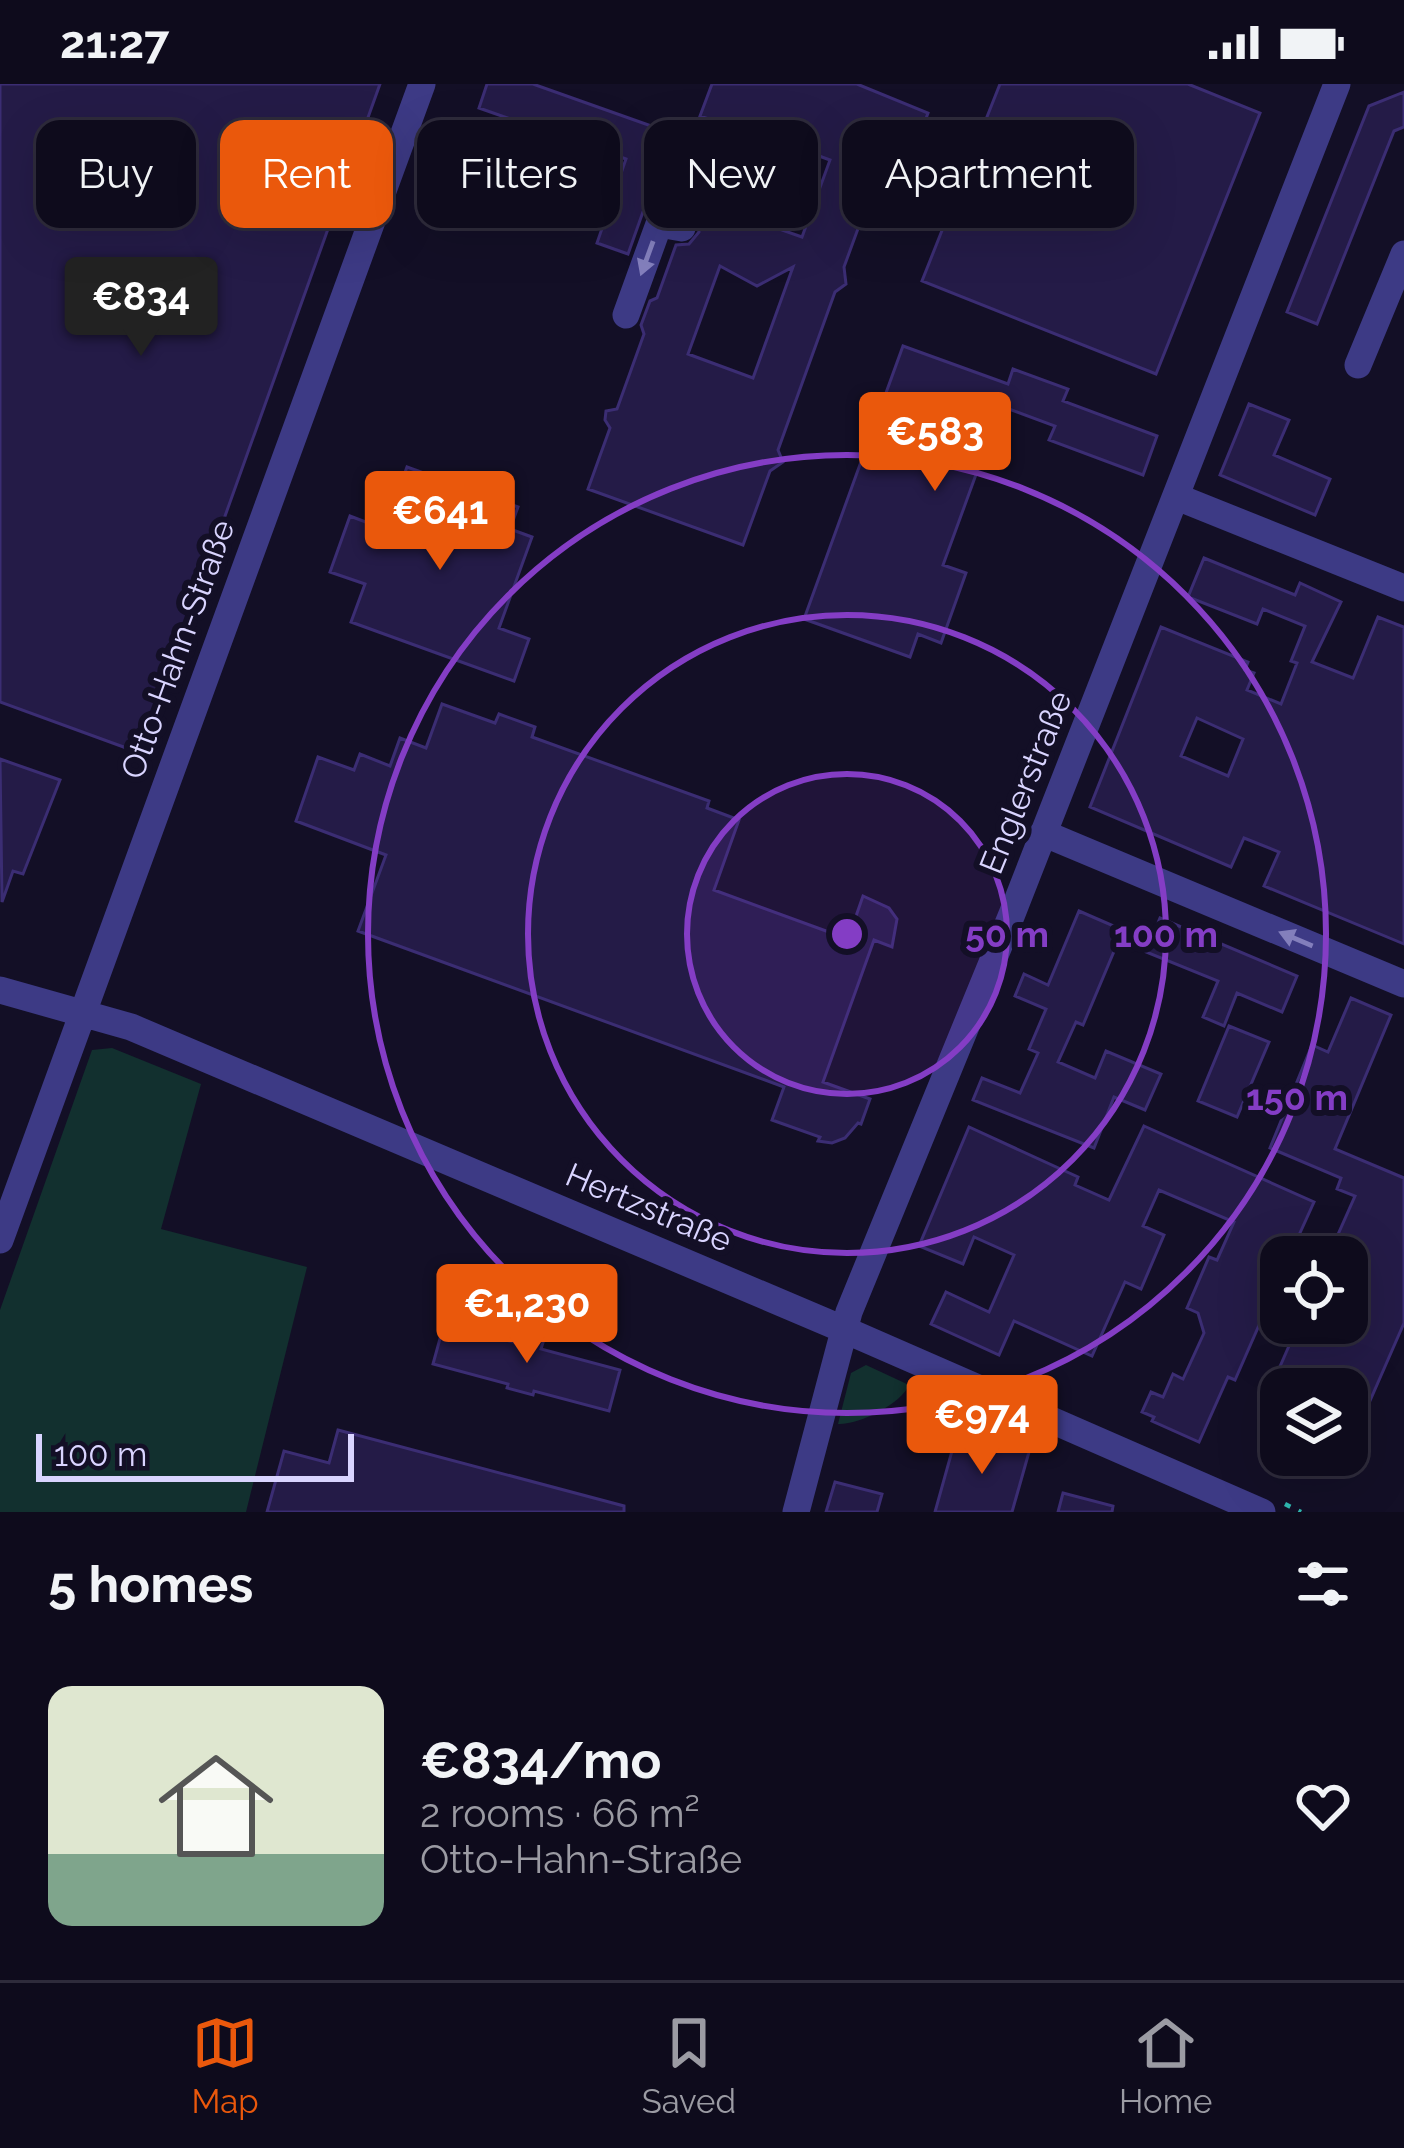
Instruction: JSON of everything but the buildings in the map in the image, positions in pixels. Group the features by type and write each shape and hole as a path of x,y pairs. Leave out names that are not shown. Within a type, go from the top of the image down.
{"street":[{"name":"Otto-Hahn-Straße","path":"0,1240 422,84"},
{"name":"Englerstraße","path":"796,1512 845,1330 1001,910 1043,833 1337,84"},
{"path":"626,315 658,228"},
{"path":"1358,365 1404,254"},
{"path":"1177,497 1404,588"},
{"path":"1043,833 1404,984"},
{"name":"Hertzstraße","path":"0,990 160,1039 845,1330 1244,1508"},
{"path":"160,1039 171,1010"}],"green space":[{"path":"112,1048 201,1084 161,1229 307,1267 246,1512 0,1512 0,1310 92,1050"},
{"path":"866,1365 909,1385 878,1412 838,1424 851,1373"}]}
